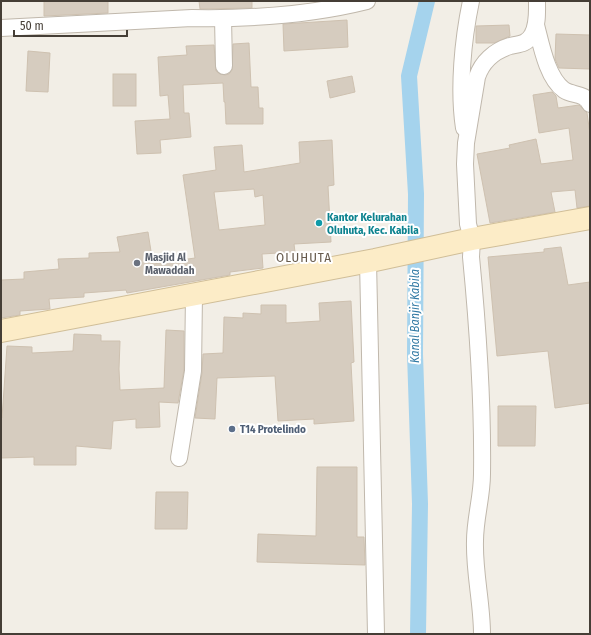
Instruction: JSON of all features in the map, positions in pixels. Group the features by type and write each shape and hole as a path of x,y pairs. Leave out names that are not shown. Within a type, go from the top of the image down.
{"main road":[{"path":"1,330 371,260 467,240 590,218"}],"street":[{"path":"466,143 461,109 462,72 468,14 471,1"},
{"path":"482,634 482,618 476,572 475,541 482,475 480,372 471,257 467,240 468,224 465,164 466,143 477,77 480,68 500,50 526,41 533,34 536,25 537,1"},
{"path":"1,28 192,18 222,18 313,11 361,2"},
{"path":"222,18 224,66"},
{"path":"536,25 544,55 555,81 565,91 582,95 590,104"},
{"path":"371,260 376,634"},
{"path":"179,458 193,371 194,294"}],"building":[{"path":"44,1 108,1 108,13 44,16"},
{"path":"199,1 252,1 252,8 200,9"},
{"path":"347,20 348,47 284,51 283,24"},
{"path":"509,25 510,36 494,43 476,43 476,26"},
{"path":"556,34 590,35 590,69 559,68 555,59"},
{"path":"249,43 251,87 258,87 259,108 263,108 263,124 226,124 223,83 183,85 184,113 189,113 191,137 160,140 161,153 137,154 135,121 170,119 168,95 160,96 158,57 187,55 186,46 214,45 216,71 225,75 229,74 232,70 233,44"},
{"path":"28,51 50,53 48,92 26,91"},
{"path":"113,74 136,74 136,106 113,106"},
{"path":"352,76 355,92 330,98 327,81"},
{"path":"552,92 556,96 558,108 579,105 587,113 590,134 590,206 577,208 575,190 551,192 555,212 490,223 477,154 510,148 509,145 536,139 541,164 573,160 569,128 539,133 533,95"},
{"path":"332,140 334,185 328,186 331,242 294,244 295,252 262,254 263,268 230,272 230,275 127,293 126,290 84,293 84,297 49,299 50,309 20,311 20,315 1,318 1,280 24,279 24,272 59,269 58,259 89,258 89,253 120,252 117,237 148,232 153,264 195,258 183,175 216,170 214,147 242,145 244,172 300,163 299,142","holes":["254,189 255,197 263,195 265,225 219,230 214,192"]},
{"path":"561,247 568,285 590,282 590,403 555,408 548,351 497,356 488,257 544,252 544,249"},
{"path":"351,301 354,362 351,363 354,421 314,424 314,419 278,421 275,376 217,378 215,419 195,418 202,373 203,354 223,353 224,317 243,318 243,313 261,314 261,305 286,305 286,323 320,321 319,303"},
{"path":"166,330 184,331 184,370 178,403 159,402 160,427 136,428 136,419 113,421 111,449 76,446 76,465 34,465 34,457 1,458 1,418 7,346 32,347 32,353 73,351 74,334 101,335 101,341 120,341 120,390 164,388"},
{"path":"498,406 536,406 535,446 498,446"},
{"path":"317,467 357,467 357,537 364,537 365,565 257,562 258,534 316,536"},
{"path":"156,492 188,492 187,529 155,529"}],"waterway":[{"name":"Kanal Banjir Kabila","path":"418,634 420,504 415,354 416,194 409,76 427,1"}],"place":[{"name":"Kantor Kelurahan Oluhuta, Kec. Kabila","path":"319,223"},
{"name":"Masjid Al Mawaddah","path":"137,263"},
{"name":"T14 Protelindo","path":"232,429"}],"district":[{"name":"OLUHUTA","path":"304,257"}]}
